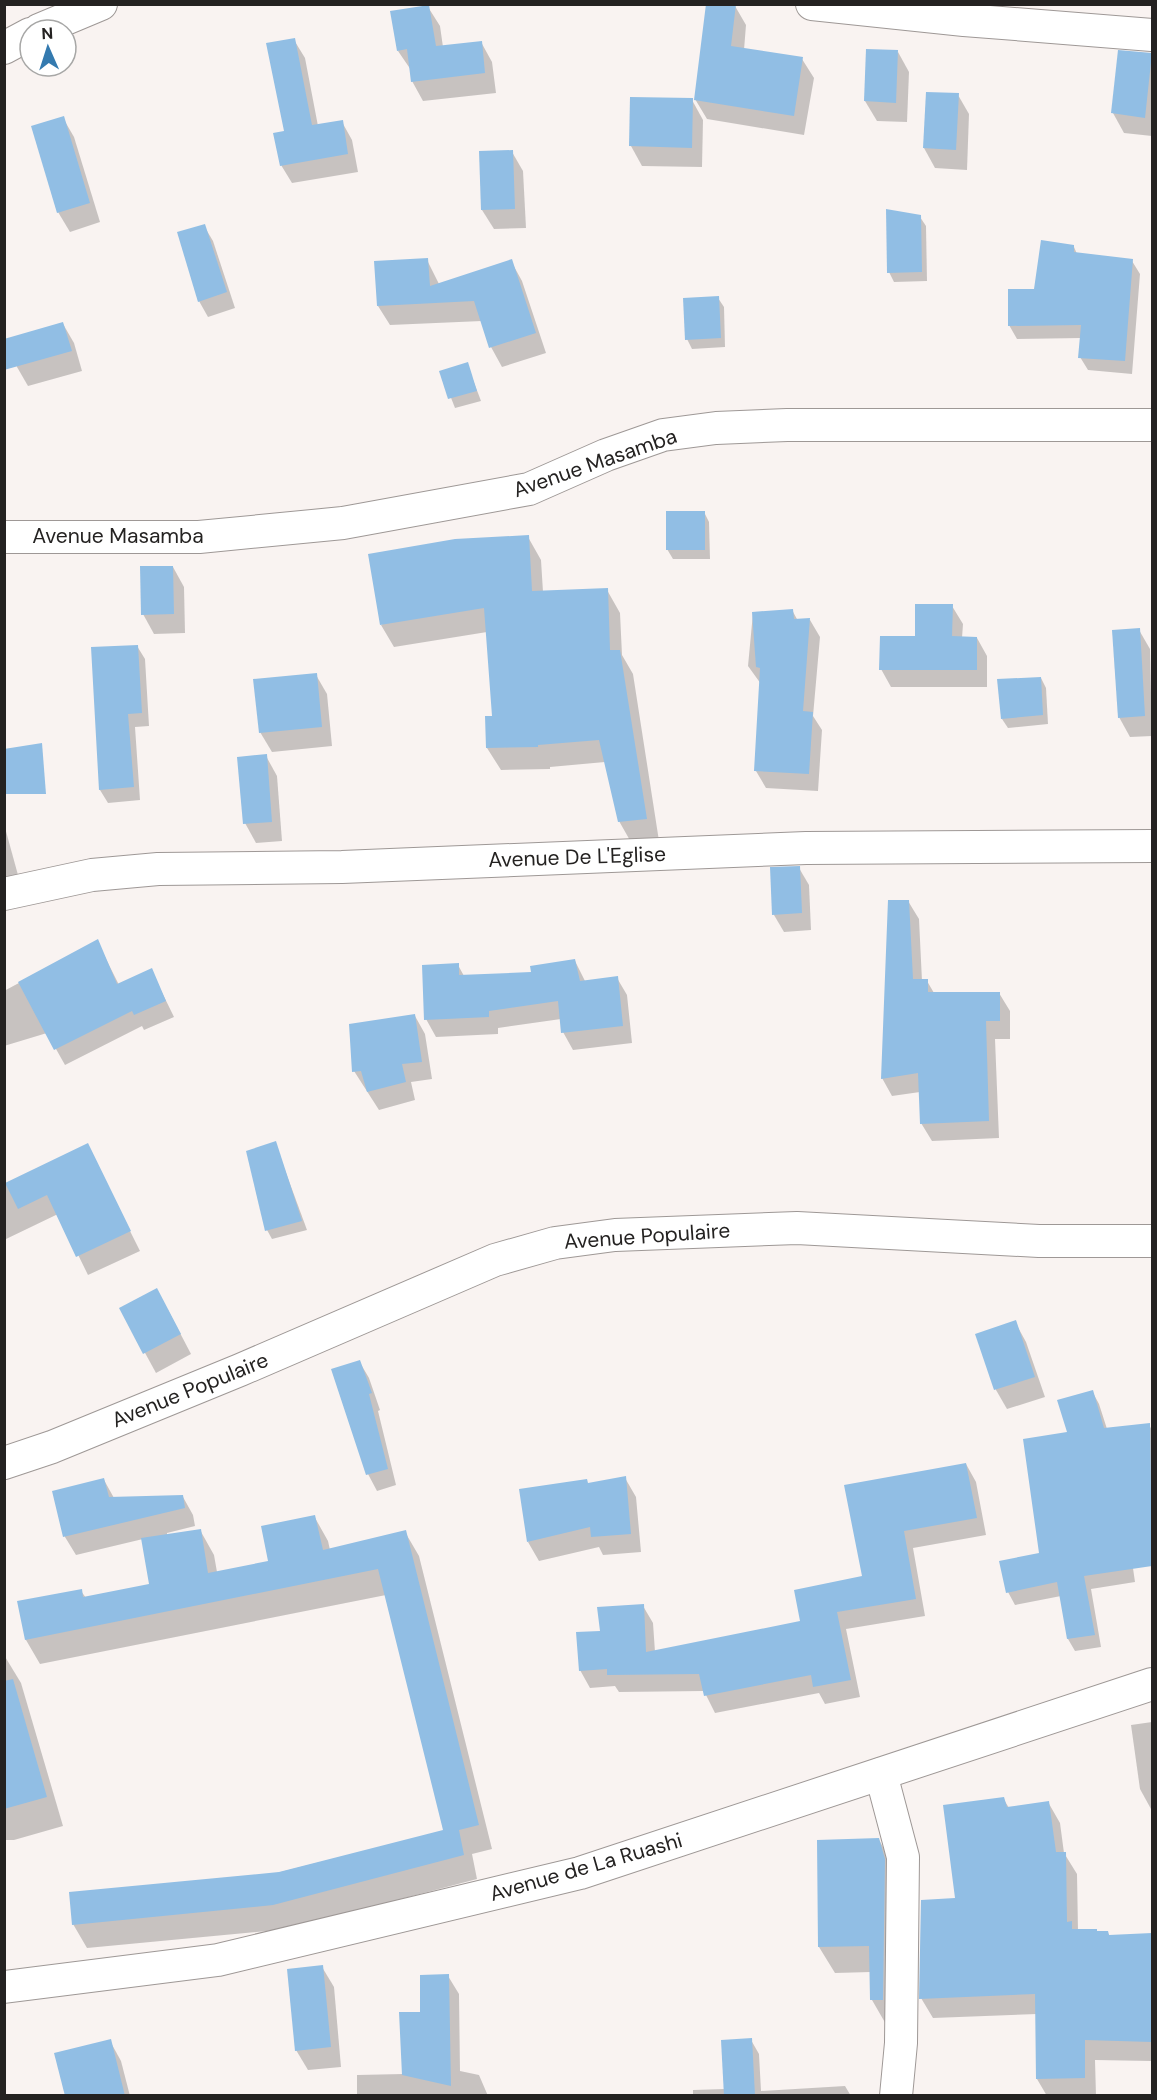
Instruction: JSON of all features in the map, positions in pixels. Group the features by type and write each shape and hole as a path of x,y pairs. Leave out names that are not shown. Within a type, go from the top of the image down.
{"street":[{"path":"68,18 101,4"},
{"path":"813,4 964,20 1152,35"},
{"path":"4,48 18,40"},
{"name":"Avenue Masamba","path":"4,537 199,537 343,523 529,489 606,455 663,435 716,428 786,425 1152,425"},
{"name":"Avenue De L'Eglise","path":"4,894 92,875 158,869 342,867 806,848 1152,846"},
{"name":"Avenue Populaire","path":"4,1463 52,1447 240,1370 495,1260 555,1243 615,1235 797,1227 1039,1241 1152,1241"},
{"name":"Avenue de La Ruashi","path":"4,1987 218,1960 580,1873 1152,1684"},
{"path":"881,1774 903,1857 901,2043 896,2096"}],"building":[{"path":"706,4 736,4 731,46 803,57 794,116 694,100"},
{"path":"429,5 436,46 482,41 485,73 411,82 407,49 397,51 390,11"},
{"path":"295,38 312,125 343,120 348,154 280,166 273,133 284,131 266,43"},
{"path":"866,49 898,50 896,103 864,101"},
{"path":"1118,50 1152,53 1145,118 1111,113"},
{"path":"926,92 959,93 956,150 923,148"},
{"path":"630,97 693,98 692,148 629,146"},
{"path":"64,116 90,203 57,213 31,126"},
{"path":"513,150 515,209 481,210 479,151"},
{"path":"886,209 921,215 922,272 887,273"},
{"path":"205,224 227,292 198,302 177,232"},
{"path":"1041,240 1074,245 1074,252 1133,259 1125,361 1078,358 1081,325 1008,326 1008,289 1034,289"},
{"path":"428,258 430,286 512,259 536,333 489,348 474,301 377,306 374,261"},
{"path":"719,296 721,338 685,340 683,298"},
{"path":"63,322 72,351 4,370 4,339"},
{"path":"468,362 477,391 448,399 439,371"},
{"path":"666,511 705,511 705,550 666,550"},
{"path":"529,535 532,591 608,588 610,650 620,650 647,819 618,822 599,740 538,745 538,747 486,748 485,716 492,716 484,608 380,625 368,554 455,539"},
{"path":"140,566 173,566 174,614 141,615"},
{"path":"915,604 953,604 952,636 977,637 977,670 879,670 880,636 915,636"},
{"path":"793,609 794,619 810,618 803,711 813,712 809,774 754,771 760,668 756,667 752,612"},
{"path":"1140,628 1145,716 1118,718 1112,630"},
{"path":"138,645 142,713 128,714 134,787 99,790 91,647"},
{"path":"317,673 322,727 259,733 253,679"},
{"path":"1041,677 1043,715 1001,719 997,679"},
{"path":"42,743 46,794 4,794 4,749"},
{"path":"267,754 272,822 243,824 237,757"},
{"path":"800,866 802,913 772,915 770,867"},
{"path":"888,900 909,900 913,979 928,979 928,992 1000,992 1000,1021 986,1021 989,1121 920,1124 918,1073 881,1079"},
{"path":"98,939 117,984 152,968 166,1001 134,1015 132,1011 54,1050 18,982"},
{"path":"575,959 580,981 618,976 623,1026 561,1033 558,1001 489,1011 489,1017 424,1020 422,965 459,963 459,975 531,972 530,966"},
{"path":"415,1014 422,1062 402,1064 406,1082 367,1092 361,1071 352,1072 349,1024"},
{"path":"276,1141 302,1221 265,1231 246,1151"},
{"path":"88,1143 131,1231 76,1257 47,1195 18,1209 5,1183"},
{"path":"157,1288 181,1334 143,1354 119,1308"},
{"path":"1016,1320 1035,1377 994,1390 975,1334"},
{"path":"360,1360 372,1393 369,1394 388,1469 366,1475 331,1369"},
{"path":"1093,1390 1104,1428 1150,1423 1152,1566 1084,1576 1095,1635 1067,1639 1057,1582 1006,1593 999,1561 1039,1553 1023,1439 1067,1432 1057,1400"},
{"path":"966,1463 977,1518 904,1531 916,1599 837,1612 851,1680 813,1687 811,1675 704,1696 699,1674 607,1675 607,1669 579,1671 576,1632 600,1631 597,1607 644,1604 646,1652 800,1621 794,1590 862,1576 844,1485"},
{"path":"626,1476 631,1534 591,1537 590,1527 527,1542 519,1489 587,1479 588,1483"},
{"path":"104,1478 109,1497 183,1495 185,1508 63,1537 52,1491"},
{"path":"315,1515 323,1550 406,1530 479,1825 459,1830 464,1855 273,1905 72,1925 69,1892 279,1872 443,1830 378,1569 25,1640 17,1601 82,1589 83,1597 149,1584 141,1538 201,1529 208,1573 268,1561 261,1526"},
{"path":"13,1679 47,1797 4,1809 4,1681"},
{"path":"1004,1797 1007,1807 1049,1801 1056,1852 1066,1852 1067,1922 1072,1921 1072,1929 1097,1929 1097,1931 1108,1931 1109,1935 1152,1933 1152,2042 1085,2040 1085,2078 1036,2079 1035,1994 919,1999 921,1900 955,1898 943,1805"},
{"path":"879,1838 885,1859 883,2000 870,2000 869,1946 818,1947 817,1840"},
{"path":"323,1965 331,2047 295,2051 287,1969"},
{"path":"449,1974 451,2086 402,2075 399,2012 420,2012 420,1975"},
{"path":"752,2038 755,2096 724,2096 721,2040"},
{"path":"111,2039 125,2096 65,2096 54,2053"}]}
